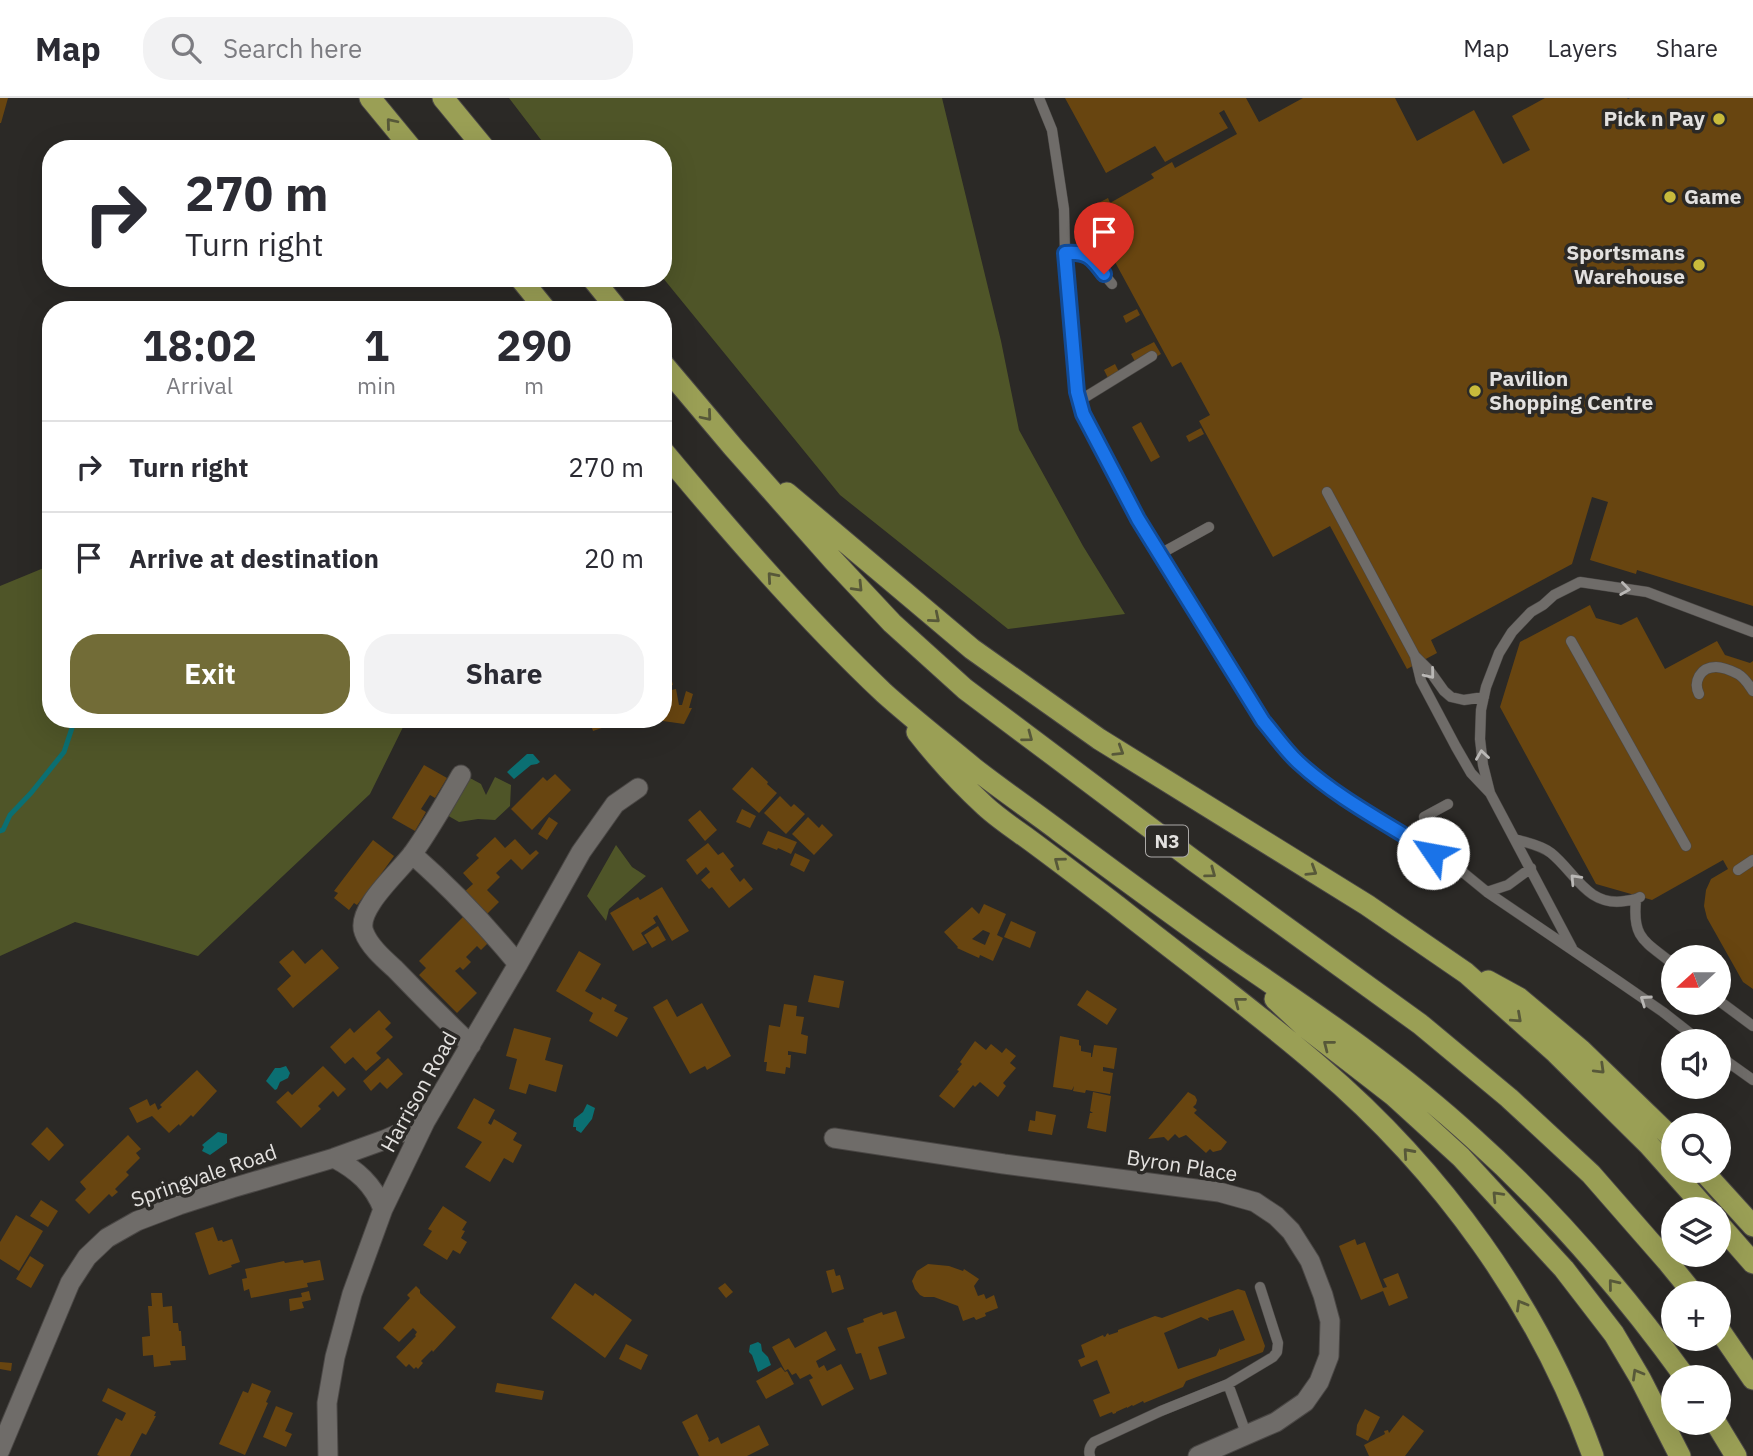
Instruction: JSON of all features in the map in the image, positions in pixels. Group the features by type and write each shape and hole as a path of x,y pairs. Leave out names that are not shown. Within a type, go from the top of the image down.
{"highway":[{"path":"370,98 405,140"},
{"path":"443,98 478,140"},
{"path":"527,287 539,301"},
{"path":"599,287 611,301"},
{"name":"N3","path":"672,375 833,561 892,623 965,689 1193,860 1420,1024 1470,1065 1591,1174 1683,1281"},
{"path":"733,447 972,649 1099,739 1367,905 1466,973 1556,1053 1649,1144 1695,1197"},
{"name":"N3","path":"672,462 785,592 888,696 976,769 1117,874 1330,1023 1472,1137 1544,1207 1591,1258 1676,1365"},
{"path":"888,696 943,765 987,808 1104,896 1320,1067 1397,1141 1454,1204 1507,1282 1555,1364 1593,1456"},
{"path":"1231,955 1305,1027 1394,1096 1461,1157 1544,1246 1614,1334 1680,1456"},
{"path":"1466,973 1495,984 1519,998 1581,1050 1661,1127"},
{"path":"1714,1183 1753,1226"},
{"path":"1731,1238 1753,1263"},
{"path":"1731,1347 1753,1379"},
{"path":"1723,1435 1736,1456"}],"street":[{"path":"461,775 412,854 375,899 362,924 368,941 471,1045"},
{"name":"Harrison Road","path":"328,1456 327,1403 335,1357 352,1294 383,1209 425,1122 581,852 615,804 638,788"},
{"path":"412,854 479,917 518,964"},
{"name":"Springvale Road","path":"0,1450 70,1283 87,1257 107,1238 137,1221 179,1205 334,1158 425,1122"},
{"name":"Byron Place","path":"834,1138 1004,1164 1219,1192 1255,1202 1291,1231 1310,1261 1331,1321 1329,1356 1319,1382 1305,1402 1276,1422 1198,1456"},
{"path":"334,1158 365,1179 378,1196 383,1209"}],"lane":[{"path":"1039,98 1052,130 1064,209 1065,253 1077,392 1083,414 1138,519 1263,721 1298,762 1348,800 1465,874 1684,1029"},
{"path":"1065,253 1079,252 1088,256 1112,284"},
{"path":"1079,401 1152,356"},
{"path":"1327,492 1415,656 1421,681 1456,747 1471,773 1490,793"},
{"path":"1160,554 1209,527"},
{"path":"1572,949 1490,793 1483,765 1480,717 1491,671 1499,653 1521,621 1554,595 1580,582 1647,592 1753,632"},
{"path":"1571,640 1686,846"},
{"path":"1415,656 1451,697 1464,700 1484,697"},
{"path":"1699,694 1696,688 1698,677 1716,667 1740,675 1753,691"},
{"path":"1424,817 1448,804"},
{"path":"1515,839 1544,848 1581,886 1596,896 1618,902 1638,898 1634,925 1643,940 1661,954"},
{"path":"1738,870 1753,860"},
{"path":"1487,892 1508,885 1531,868"},
{"path":"1731,1010 1753,1026"},
{"path":"1731,1064 1753,1080"},
{"path":"1090,1456 1090,1446 1094,1442 1228,1384 1266,1363 1277,1352 1278,1343 1260,1287"},
{"path":"1228,1384 1247,1436"}],"green space":[{"path":"509,98 942,98 1001,341 1019,430 1083,546 1125,614 1008,629 840,495 670,287 672,140 541,140"},
{"path":"42,569 42,728 403,728 370,794 198,956 75,922 0,956 0,586"},
{"path":"495,777 511,785 510,806 495,820 459,822 445,814 470,778 481,784 486,795"},
{"path":"616,845 632,867 646,876 609,909 606,921 587,896"}],"water":[{"path":"527,754 533,754 540,762 531,765 514,779 507,772"},
{"path":"286,1066 290,1073 288,1078 280,1082 275,1090 266,1081 275,1068"},
{"path":"587,1104 595,1108 592,1119 581,1133 573,1127 574,1119 583,1112"},
{"path":"218,1132 227,1134 227,1143 210,1155 202,1151 202,1145"},
{"path":"758,1342 771,1365 758,1372 749,1352 750,1345"}],"building":[{"path":"0,98 8,98 1,123 0,123"},
{"name":"Pavilion Shopping Centre","path":"1065,98 1246,98 1259,122 1303,98 1395,98 1417,141 1474,110 1503,164 1530,150 1512,116 1545,98 1753,98 1753,606 1637,570 1636,574 1590,560 1608,502 1592,497 1572,564 1431,640 1437,653 1407,669 1330,526 1273,557 1199,421 1210,415 1181,362 1172,367 1085,210 1108,198 1110,203 1154,178 1151,174 1172,162 1175,168 1237,134 1224,110 1219,113 1228,128 1165,162 1155,146 1106,173"},
{"path":"1137,309 1140,315 1126,323 1123,316"},
{"path":"1154,342 1161,354 1138,367 1131,354"},
{"path":"1115,364 1119,372 1108,378 1104,370"},
{"path":"1141,422 1160,457 1151,462 1132,427"},
{"path":"1201,428 1204,434 1189,442 1186,436"},
{"path":"1590,605 1596,618 1621,625 1637,617 1665,669 1717,641 1725,655 1750,663 1753,661 1753,989 1743,982 1731,961 1731,945 1722,945 1707,918 1704,906 1711,879 1728,869 1723,860 1652,900 1596,884 1500,707 1520,642"},
{"path":"676,689 679,705 682,705 686,691 693,694 689,708 692,708 684,724 672,722 672,690"},
{"path":"424,765 447,778 435,798 430,795 421,809 426,812 415,831 392,818"},
{"path":"752,767 777,793 759,813 732,789"},
{"path":"555,774 571,790 532,830 511,809 543,777 547,781"},
{"path":"780,796 791,807 794,804 805,814 786,834 764,813"},
{"path":"742,809 756,816 750,828 736,822"},
{"path":"700,810 717,830 705,841 688,820"},
{"path":"549,817 558,823 547,840 538,834"},
{"path":"808,817 819,828 822,824 833,835 814,855 792,834"},
{"path":"768,831 797,842 791,854 762,844"},
{"path":"495,837 505,848 515,839 530,855 536,850 539,853 522,870 511,859 496,873 500,877 487,890 499,902 485,916 463,893 473,884 463,873 479,858 476,855"},
{"path":"373,840 394,856 373,890 370,888 357,905 354,903 349,910 334,898 338,893 334,891"},
{"path":"708,843 718,855 723,852 734,866 730,869 740,882 744,878 753,889 729,908 712,887 709,889 701,880 710,872 706,867 697,875 686,860"},
{"path":"795,853 810,860 804,872 790,865"},
{"path":"662,887 689,931 672,941 657,915 653,918 656,923 641,933 647,943 633,951 610,913"},
{"path":"984,904 1006,914 997,935 1003,938 993,961 957,948 944,932 972,907 979,914","holes":["983,930 990,933 985,945 972,939"]},
{"path":"467,913 488,943 481,950 477,946 466,957 471,962 463,970 460,967 455,971 477,993 457,1013 419,975 426,968 419,961"},
{"path":"1011,921 1036,932 1030,948 1004,937"},
{"path":"658,926 666,940 652,948 644,935"},
{"path":"322,949 339,968 293,1008 277,989 291,976 279,962 293,950 305,964"},
{"path":"579,951 601,964 585,991 617,1005 614,1011 628,1018 617,1037 589,1021 593,1013 556,991"},
{"path":"814,975 844,981 839,1008 808,1002"},
{"path":"1087,990 1117,1009 1107,1025 1077,1005"},
{"path":"667,999 677,1017 702,1003 731,1056 707,1070 705,1066 690,1074 653,1007"},
{"path":"784,1004 797,1006 796,1016 804,1017 801,1034 808,1036 806,1054 788,1051 788,1055 791,1055 790,1068 786,1067 785,1074 766,1071 767,1062 764,1062 769,1025 780,1027"},
{"path":"379,1010 391,1023 385,1029 393,1037 376,1053 381,1058 366,1071 353,1057 345,1064 330,1047 350,1028 354,1033"},
{"path":"514,1028 551,1038 545,1060 563,1065 556,1092 529,1084 526,1094 509,1089 517,1059 506,1056"},
{"path":"1060,1036 1079,1040 1081,1051 1091,1053 1091,1057 1094,1045 1117,1048 1114,1069 1103,1067 1103,1071 1113,1073 1110,1094 1073,1091 1074,1086 1072,1090 1053,1087"},
{"path":"975,1041 986,1050 991,1044 1002,1053 1006,1048 1016,1056 1010,1063 1016,1068 1003,1083 1006,1086 998,1097 980,1082 975,1087 973,1085 954,1108 939,1096 959,1071 957,1070 962,1064 960,1062"},
{"path":"388,1058 403,1074 387,1089 380,1082 371,1091 363,1081"},
{"path":"323,1066 346,1089 338,1097 333,1091 318,1106 321,1109 301,1128 276,1102 288,1091 292,1095"},
{"path":"197,1070 217,1091 193,1117 191,1115 169,1133 152,1116 137,1123 129,1108 147,1099 150,1106 155,1103 158,1110"},
{"path":"1093,1092 1111,1096 1106,1132 1087,1128 1090,1113 1093,1113 1090,1111"},
{"path":"1188,1092 1197,1100 1193,1107 1197,1110 1194,1113 1227,1142 1221,1150 1213,1152 1210,1149 1206,1153 1186,1135 1179,1138 1175,1134 1168,1141 1164,1137 1148,1139"},
{"path":"474,1098 495,1110 488,1123 491,1125 494,1119 517,1133 513,1140 522,1145 513,1163 504,1158 490,1182 465,1167 482,1142 457,1128"},
{"path":"1036,1111 1056,1115 1052,1135 1028,1131 1030,1120 1035,1121"},
{"path":"47,1127 64,1145 49,1161 31,1144"},
{"path":"128,1135 141,1149 136,1153 140,1158 126,1172 129,1175 115,1189 118,1192 112,1197 109,1194 89,1214 75,1200 86,1189 80,1182"},
{"path":"41,1200 58,1211 48,1227 30,1216"},
{"path":"443,1206 467,1222 461,1238 467,1242 460,1254 453,1250 447,1260 423,1245 432,1231 428,1229"},
{"path":"16,1215 43,1231 19,1271 0,1259 0,1242"},
{"path":"213,1227 218,1241 232,1239 240,1262 209,1275 195,1233"},
{"path":"1355,1239 1357,1245 1365,1242 1383,1288 1387,1287 1383,1279 1398,1273 1408,1298 1389,1306 1383,1291 1361,1300 1339,1246"},
{"path":"30,1256 44,1265 31,1288 16,1279"},
{"path":"303,1260 304,1263 320,1260 324,1280 307,1283 308,1287 251,1298 249,1289 244,1291 242,1279 247,1278 245,1269"},
{"path":"928,1264 949,1266 963,1271 964,1269 979,1279 974,1286 978,1296 984,1294 986,1299 994,1295 998,1308 976,1320 974,1317 963,1321 958,1306 920,1295 912,1281 917,1271"},
{"path":"834,1269 836,1276 840,1275 844,1289 832,1293 826,1271"},
{"path":"575,1283 593,1296 595,1293 632,1320 605,1358 551,1318"},
{"path":"725,1283 733,1292 726,1298 718,1288"},
{"path":"416,1286 456,1327 421,1361 423,1363 418,1369 414,1369 409,1364 406,1367 396,1357 417,1332 413,1328 399,1342 383,1328 410,1298 407,1295"},
{"path":"1238,1289 1245,1291 1265,1346 1263,1352 1186,1381 1183,1387 1100,1417 1093,1400 1110,1393 1097,1360 1081,1367 1078,1360 1085,1357 1081,1345 1155,1316 1162,1318","holes":["1233,1310 1245,1340 1220,1348 1216,1356 1178,1369 1164,1333 1201,1317 1209,1321 1208,1318"]},
{"path":"309,1291 311,1300 302,1302 304,1308 290,1311 289,1299 302,1297 301,1293"},
{"path":"151,1293 162,1293 163,1307 172,1306 173,1323 178,1323 181,1331 186,1360 170,1361 171,1365 154,1367 153,1355 143,1356 142,1337 150,1336 148,1306 152,1306"},
{"path":"896,1311 905,1338 878,1347 887,1374 870,1380 861,1353 856,1354 847,1328 882,1312 883,1315"},
{"path":"826,1331 836,1350 816,1361 819,1368 824,1365 827,1371 841,1364 854,1389 822,1406 809,1380 813,1378 810,1374 800,1379 796,1373 792,1375 788,1369 785,1371 772,1347 789,1338 795,1348"},
{"path":"626,1344 648,1355 641,1370 619,1359"},
{"path":"0,1362 12,1363 11,1371 0,1369"},
{"path":"781,1367 787,1371 794,1384 766,1399 756,1381"},
{"path":"252,1383 271,1391 245,1455 219,1444 243,1391 248,1393"},
{"path":"497,1383 544,1391 542,1400 495,1392"},
{"path":"108,1388 156,1412 146,1435 142,1433 130,1456 97,1455 116,1418 122,1421 126,1413 102,1401"},
{"path":"276,1406 293,1413 285,1431 292,1434 286,1447 263,1437"},
{"path":"1365,1409 1380,1417 1368,1441 1356,1435 1357,1425"},
{"path":"697,1414 709,1442 718,1437 721,1444 759,1425 769,1445 747,1456 699,1456 682,1422"},
{"path":"1403,1415 1424,1431 1405,1456 1369,1456 1364,1445 1385,1434 1384,1431 1388,1430 1389,1433"}],"waterway":[{"path":"0,831 10,815 64,752 72,728"}],"place":[{"name":"Pick n Pay","path":"1719,119"},
{"name":"Game","path":"1670,197"},
{"name":"Sportsmans Warehouse","path":"1699,265"},
{"name":"Pavilion Shopping Centre","path":"1475,391"}],"route":[{"path":"1104,274 1095,262 1083,253 1065,253 1077,392 1083,414 1138,519 1263,721 1284,747 1298,762 1348,800 1433,853"}]}
